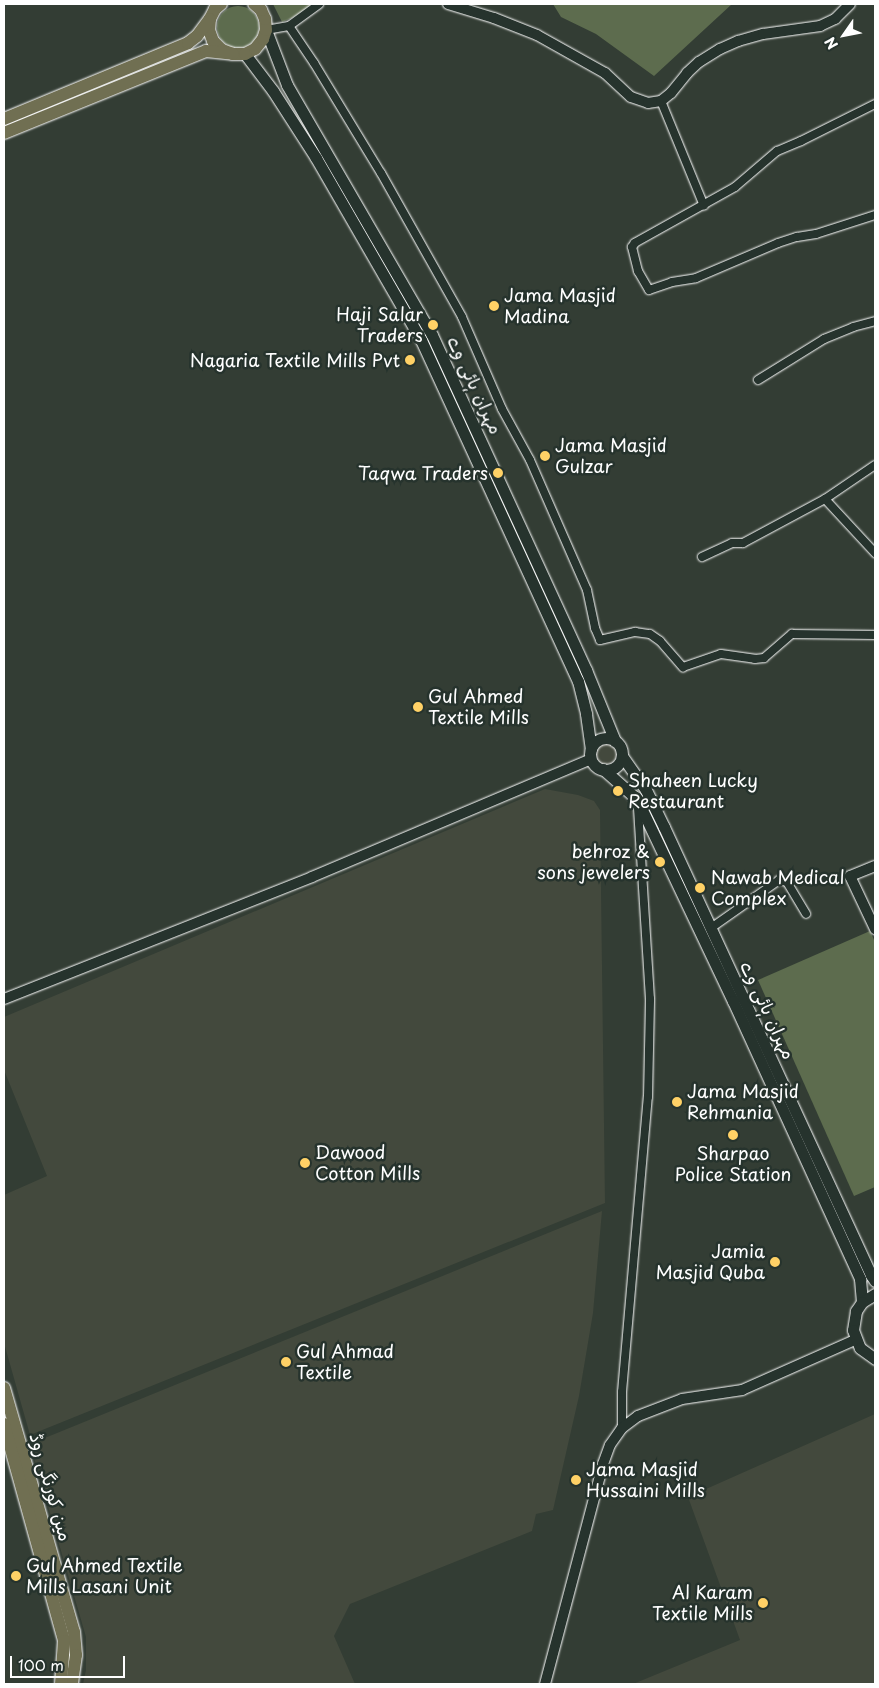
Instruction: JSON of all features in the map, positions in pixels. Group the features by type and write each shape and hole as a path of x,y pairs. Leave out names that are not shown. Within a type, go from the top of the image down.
{"main road":[{"path":"4,133 206,51 239,54 255,49 263,39 266,30 265,19 261,10 254,4"},
{"path":"216,9 210,30 213,41 222,50 239,54 273,91 316,158 421,340 578,681 586,714 591,754 597,766 603,769 637,799 733,1001 860,1279 862,1302 853,1320 855,1340 866,1355 875,1359"},
{"path":"4,119 188,43 197,36 216,9"},
{"name":"مہران ہائی وے","path":"266,30 287,85 432,335 586,670 616,741"},
{"path":"591,754 598,740 604,738 616,741 622,750 622,756 615,766 603,769"},
{"name":"مہران ہائی وے","path":"622,756 646,790 870,1275 875,1281"},
{"path":"862,1302 875,1294"},
{"name":"مین کورنگی روڈ","path":"4,1388 74,1632 76,1655 72,1684"},
{"name":"مین کورنگی روڈ","path":"4,1424 7,1448 64,1641 61,1684"}],"street":[{"path":"266,30 289,26 319,4"},
{"path":"448,4 494,18 573,54 605,73 631,97 648,103 661,101 671,93 687,73 699,62 720,49 738,41 763,34 820,26 835,20 850,4"},
{"path":"289,26 314,62 381,173 462,316 502,409 530,460 587,590 595,628 600,640 635,632 650,634 660,641 683,667 721,654 755,659 764,658 787,636 800,633 875,635"},
{"path":"661,101 704,206"},
{"path":"875,104 777,151 735,187 633,244 638,271 648,290 672,282 696,278 787,240 816,234 875,215"},
{"path":"758,380 824,339 853,327 875,321"},
{"path":"702,557 732,543 743,543 825,499 875,465"},
{"path":"825,499 875,553"},
{"path":"4,999 312,877 591,754"},
{"path":"622,1428 622,1392 648,1097 650,999 637,799"},
{"path":"875,866 850,876 875,929"},
{"path":"711,928 779,880 787,882 806,914"},
{"path":"545,1684 603,1464 610,1445 622,1428 638,1416 682,1398 742,1390 855,1340"}],"shaded area":[{"path":"606,742 614,745 617,753 614,761 606,764 598,761 595,753 598,745"},
{"path":"545,789 578,795 594,801 600,810 605,1203 30,1435 4,1343 4,1195 47,1176 4,1070 4,1017"},
{"path":"602,1211 593,1313 579,1396 553,1510 536,1514 532,1531 350,1604 334,1636 355,1684 83,1684 86,1670 86,1637 30,1444"},
{"path":"875,1414 875,1684 633,1684 740,1640 688,1497"}],"green space":[{"path":"273,4 313,4 292,18 282,22"},
{"path":"553,4 732,4 654,76 596,34 561,17"},
{"path":"242,6 250,9 256,15 259,27 256,39 250,45 234,48 226,45 220,39 217,23 220,15 226,9"},
{"path":"870,931 875,942 875,1187 854,1196 758,980"}],"place":[{"name":"Jama Masjid Madina","path":"494,306"},
{"name":"Haji Salar Traders","path":"433,325"},
{"name":"Nagaria Textile Mills Pvt","path":"410,360"},
{"name":"Jama Masjid Gulzar","path":"545,456"},
{"name":"Taqwa Traders","path":"498,473"},
{"name":"Gul Ahmed Textile Mills","path":"418,707"},
{"name":"Shaheen Lucky Restaurant","path":"618,791"},
{"name":"behroz & sons jewelers","path":"660,862"},
{"name":"Nawab Medical Complex","path":"700,888"},
{"name":"Jama Masjid Rehmania","path":"677,1102"},
{"name":"Sharpao Police Station","path":"733,1135"},
{"name":"Dawood Cotton Mills","path":"305,1163"},
{"name":"Jamia Masjid Quba","path":"775,1262"},
{"name":"Gul Ahmad Textile","path":"286,1362"},
{"name":"Jama Masjid Hussaini Mills","path":"576,1480"},
{"name":"Gul Ahmed Textile Mills Lasani Unit","path":"16,1576"},
{"name":"Al Karam Textile Mills","path":"763,1603"}]}
